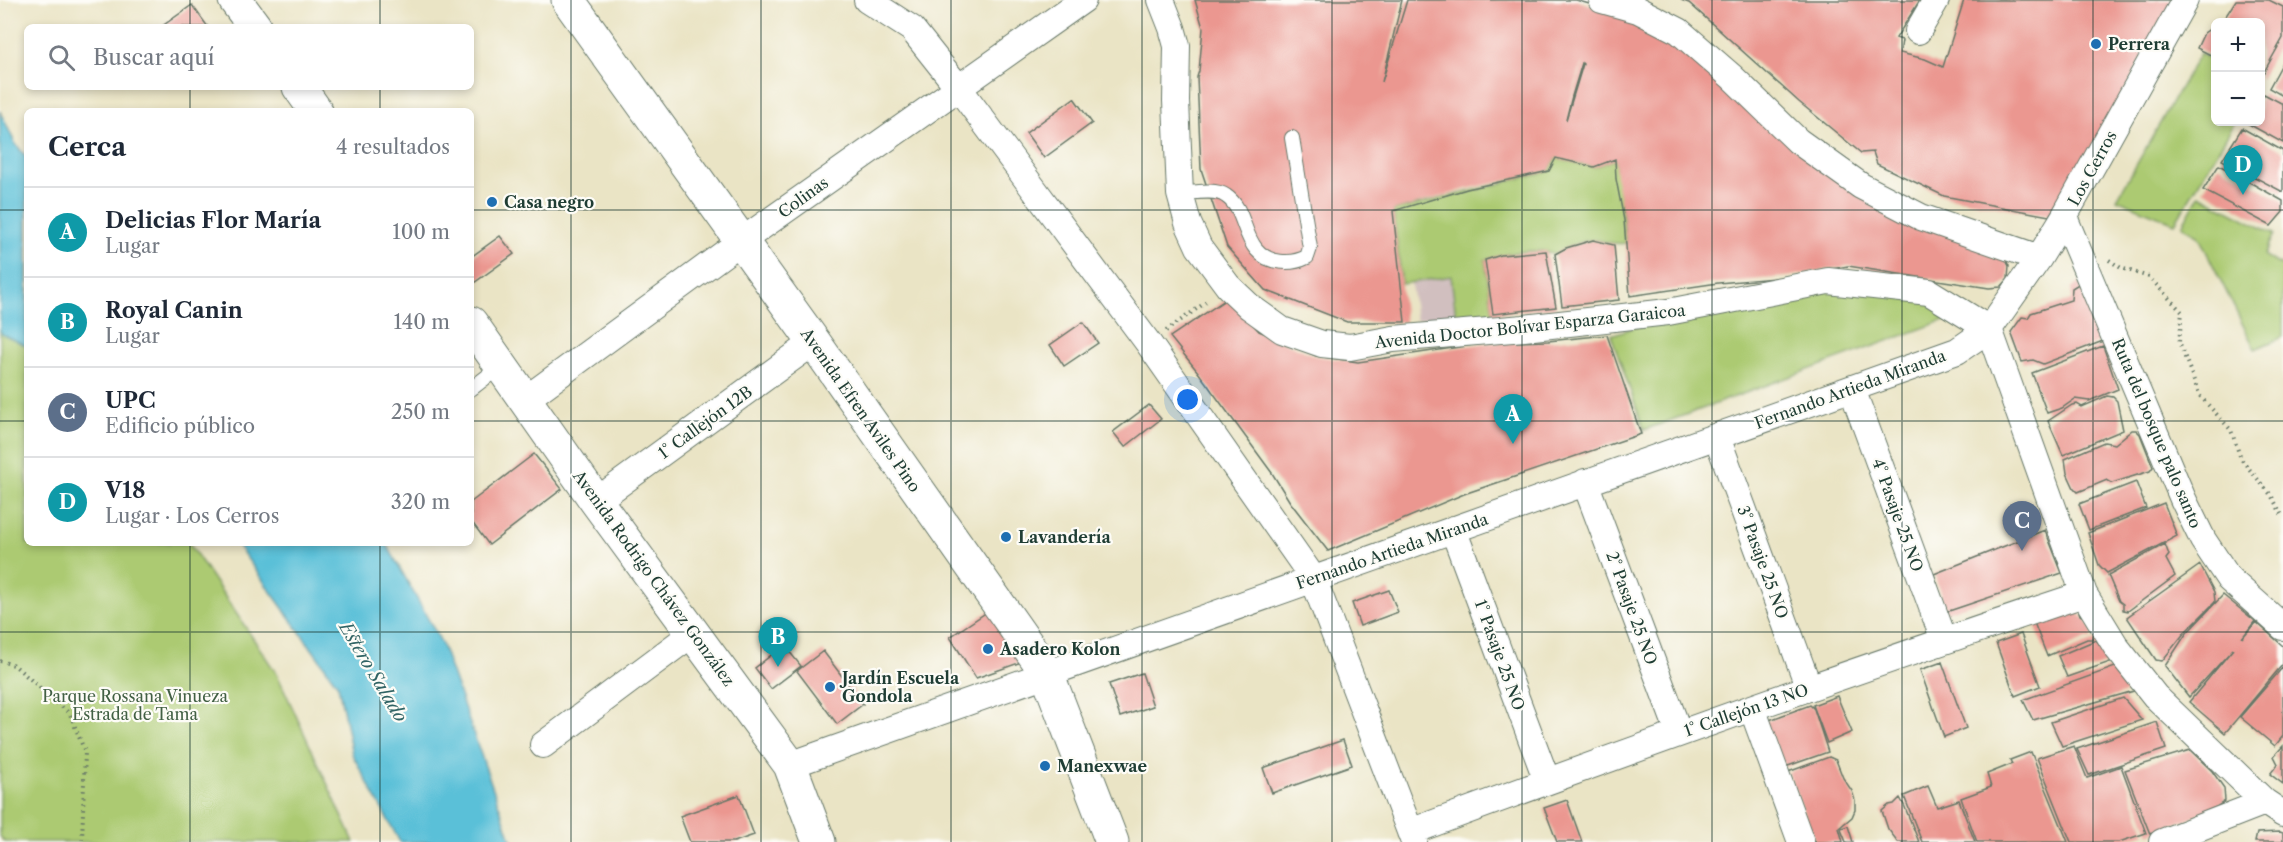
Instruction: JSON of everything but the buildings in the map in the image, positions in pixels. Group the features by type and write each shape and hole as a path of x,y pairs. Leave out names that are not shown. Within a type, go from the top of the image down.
{"street":[{"path":"235,0 253,24"},
{"name":"Avenida Efren Aviles Pino","path":"568,0 814,342 1047,673 1112,842"},
{"path":"867,0 912,29 958,87 1149,344 1313,578 1412,837"},
{"name":"Colinas","path":"526,399 740,242 1083,0"},
{"name":"Avenida Doctor Bolívar Esparza Garaicoa","path":"1161,0 1177,46 1180,194 1188,223 1199,247 1228,286 1256,312 1282,330 1322,344 1350,347 1393,339 1524,328 1668,312 1828,280 1929,292 1989,329"},
{"path":"1602,0 1638,10 1679,31 1732,77 1798,141 1861,186 1921,218 2039,258"},
{"path":"1918,31 1936,0"},
{"name":"Los Cerros","path":"1989,329 2039,258 2064,217 2185,0"},
{"path":"301,90 314,108"},
{"name":"Ruta del bosque palo santo","path":"2064,217 2183,500 2203,540 2229,579 2283,627"},
{"name":"Avenida Rodrigo Chávez González","path":"474,327 596,501 790,765 819,842"},
{"path":"1989,329 2084,594 2117,648 2155,696 2274,808 2162,842"},
{"name":"Fernando Artieda Miranda","path":"790,765 1957,351 1989,329"},
{"name":"1° Callejón 12B","path":"596,501 814,342"},
{"name":"4° Pasaje 25 NO","path":"1852,389 1944,640"},
{"name":"3° Pasaje 25 NO","path":"1717,437 1809,688"},
{"name":"2° Pasaje 25 NO","path":"1585,482 1679,734"},
{"name":"1° Pasaje 25 NO","path":"1453,530 1547,781"},
{"name":"1° Callejón 13 NO","path":"1412,837 1547,781 1944,640 2084,594"},
{"path":"543,745 693,633"},
{"path":"1752,708 1801,842"}],"lane":[{"path":"1180,194 1226,195 1238,209 1256,249 1274,261 1296,263 1307,257 1310,248 1292,138"},
{"path":"474,387 502,365"}],"path":[{"path":"2102,254 2121,268 2149,277 2182,312 2178,342 2200,396 2231,430 2241,459 2271,495 2283,517"},
{"path":"1149,344 1228,286"},
{"path":"0,661 14,665 70,714 85,752 82,842"}],"shaded area":[{"path":"1451,276 1456,316 1416,320 1411,283"}],"green space":[{"path":"2200,53 2211,59 2211,126 2233,126 2175,223 2117,199"},
{"path":"1556,158 1594,167 1615,159 1626,243 1616,244 1592,240 1577,243 1555,254 1529,251 1485,260 1493,314 1456,316 1451,276 1402,284 1393,211 1549,171"},
{"path":"2199,195 2274,234 2264,255 2283,267 2283,337 2255,349 2198,235 2182,226"},
{"path":"1828,286 1930,299 1948,319 1644,430 1611,335 1665,317"},
{"name":"Parque Rossana Vinueza Estrada de Tama","path":"0,315 24,341 24,546 191,546 277,674 354,842 4,842 0,836"}],"water":[{"path":"0,111 15,143 24,154 24,345 2,334 0,330"},
{"name":"Estero Salado","path":"238,546 388,546 441,642 512,842 400,842 352,754 338,685"}],"place":[{"name":"Perrera","path":"2096,44"},
{"name":"V18","path":"2243,195"},
{"name":"Casa negro","path":"492,202"},
{"name":"Delicias Flor María","path":"1513,444"},
{"name":"Lavandería","path":"1006,537"},
{"name":"UPC","path":"2022,551"},
{"name":"Asadero Kolon","path":"988,649"},
{"name":"Royal Canin","path":"778,667"},
{"name":"Jardín Escuela Gondola","path":"830,687"},
{"name":"Manexwae","path":"1045,766"}]}
